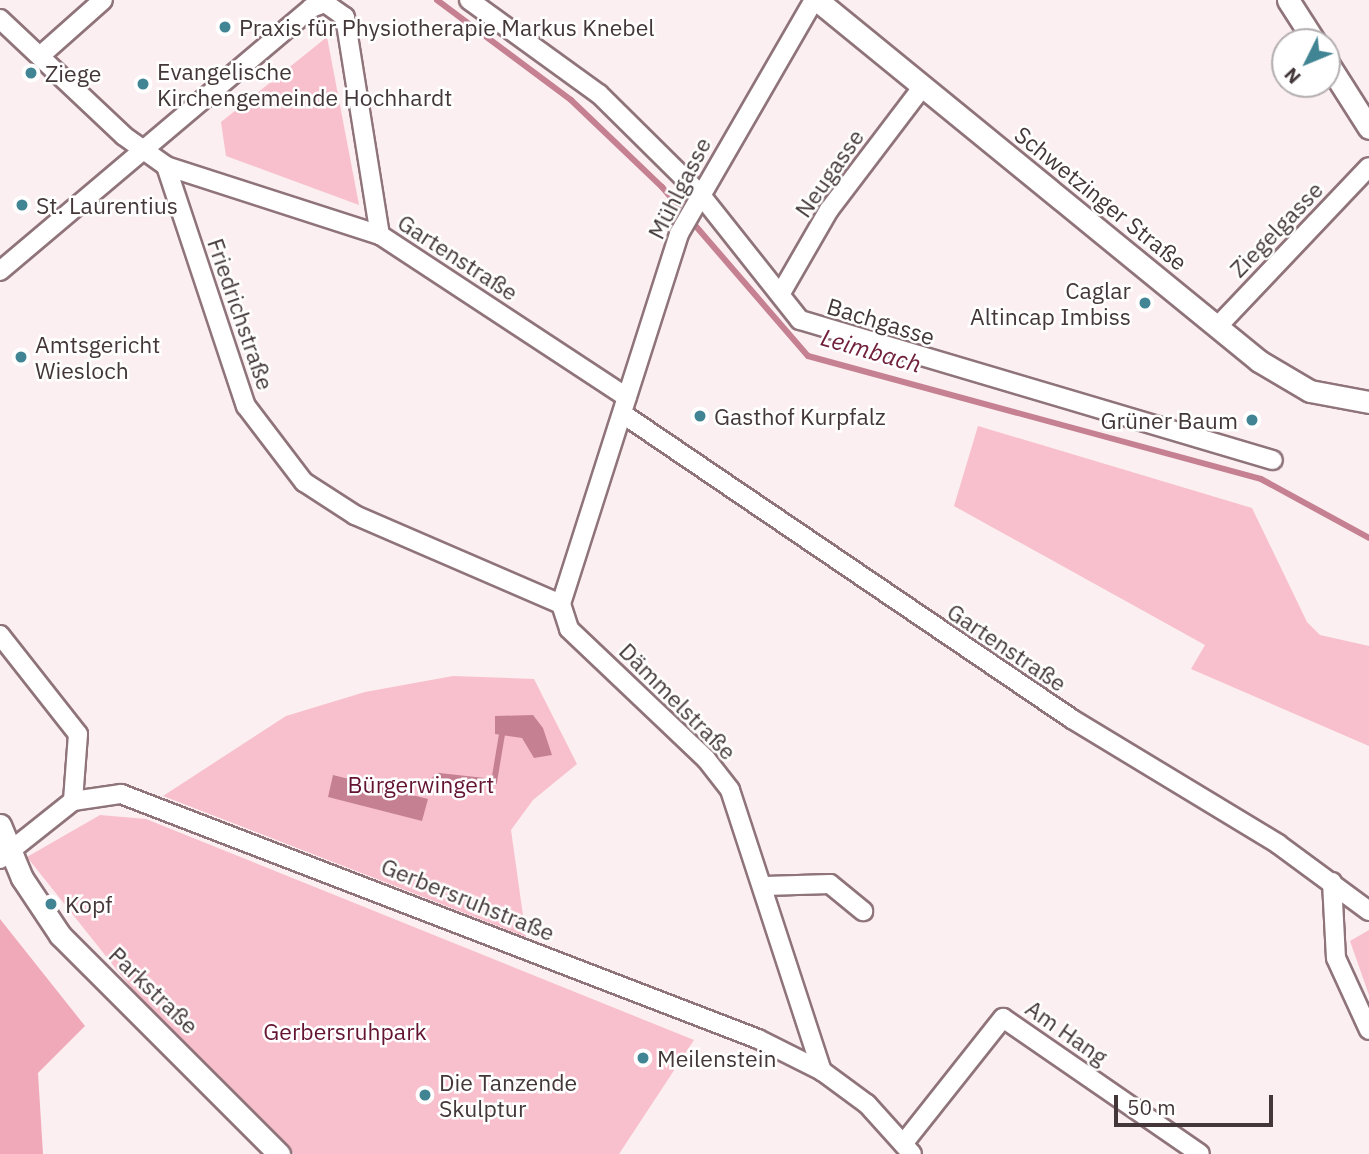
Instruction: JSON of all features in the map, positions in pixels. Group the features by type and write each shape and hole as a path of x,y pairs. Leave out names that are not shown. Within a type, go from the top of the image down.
{"street":[{"path":"40,56 103,0"},
{"name":"Bachgasse","path":"469,0 599,94 781,293 800,320 819,329 1273,460"},
{"name":"Mühlgasse","path":"625,406 679,234 697,199 816,0"},
{"name":"Schwetzinger Straße","path":"816,0 1284,379 1369,402"},
{"path":"1289,0 1306,28"},
{"path":"0,271 144,152 311,8 332,4 345,17 380,235"},
{"path":"0,19 144,152 166,166"},
{"path":"1341,84 1369,128"},
{"name":"Neugasse","path":"781,293 829,211 923,86"},
{"name":"Gartenstraße","path":"166,166 380,235 1072,719 1332,881 1369,911"},
{"name":"Friedrichstraße","path":"166,166 246,406 304,482 355,515 561,604"},
{"name":"Ziegelgasse","path":"1218,326 1369,167"},
{"path":"561,604 625,406"},
{"name":"Dämmelstraße","path":"561,604 569,629 706,759 730,790 765,886 822,1071"},
{"path":"0,635 79,734 74,801"},
{"name":"Gerbersruhstraße","path":"5,855 74,801 121,794 187,816 693,1010 822,1071 867,1104 908,1149"},
{"path":"0,825 5,855"},
{"name":"Parkstraße","path":"5,855 60,935 279,1154"},
{"path":"1332,881 1336,958 1369,1030"},
{"path":"765,886 830,884 863,911"},
{"name":"Am Hang","path":"908,1149 1003,1018 1200,1154"}],"green space":[{"path":"327,37 359,205 226,156 221,122"},
{"path":"978,426 1252,508 1307,622 1320,635 1369,646 1369,746 1191,669 1205,645 954,506"},
{"name":"Bürgerwingert","path":"453,676 534,679 577,764 533,800 511,830 526,937 163,796 286,716 365,692"},
{"name":"Gerbersruhpark","path":"100,815 146,819 694,1040 619,1154 294,1154 140,999 27,857"},
{"path":"1369,930 1369,995 1350,941"}],"shaded area":[{"path":"533,715 543,728 552,755 534,758 522,738 495,734 495,716"},
{"path":"333,775 428,799 422,821 328,797"},
{"path":"0,919 85,1026 38,1073 43,1154 0,1154"}],"waterway":[{"name":"Leimbach","path":"437,0 571,100 662,187 808,356 1261,479 1369,538"},
{"path":"424,788 439,776 494,782 502,734"}],"place":[{"name":"Praxis für Physiotherapie Markus Knebel","path":"225,27"},
{"name":"Ziege","path":"31,73"},
{"name":"Evangelische Kirchengemeinde Hochhardt","path":"143,84"},
{"name":"St. Laurentius","path":"22,205"},
{"name":"Caglar Altincap Imbiss","path":"1145,303"},
{"name":"Amtsgericht Wiesloch","path":"21,357"},
{"name":"Gasthof Kurpfalz","path":"700,416"},
{"name":"Grüner Baum","path":"1252,420"},
{"name":"Kopf","path":"51,904"},
{"name":"Meilenstein","path":"643,1058"},
{"name":"Die Tanzende Skulptur","path":"425,1095"}]}
